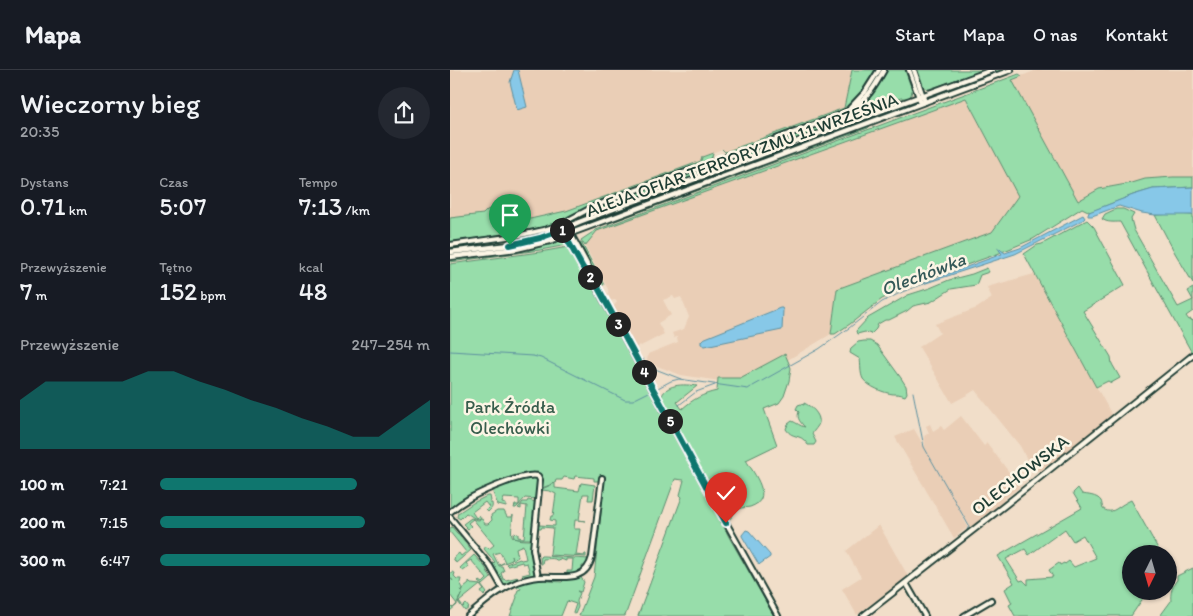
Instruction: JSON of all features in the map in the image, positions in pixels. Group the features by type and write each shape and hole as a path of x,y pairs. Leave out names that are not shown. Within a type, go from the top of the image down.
{"street":[{"path":"848,110 866,92 879,70"},
{"path":"450,245 544,230 559,225 615,198 828,120 853,108 867,96 884,70"},
{"path":"909,70 921,96"},
{"path":"914,70 923,102"},
{"name":"ALEJA OFIAR TERRORYZMU 11 WRZEŚNIA","path":"450,252 521,243 540,238 608,211 992,70"},
{"name":"ALEJA OFIAR TERRORYZMU 11 WRZEŚNIA","path":"450,257 536,245 1011,70"},
{"path":"564,229 587,264 596,284 778,616"},
{"name":"OLECHOWSKA","path":"863,616 1193,355"},
{"path":"450,512 469,499 497,486 532,475 538,476 540,480 533,549 538,577"},
{"path":"468,616 503,589 521,581 538,577 573,577 589,566 592,559 602,478"},
{"path":"450,517 490,566 503,589"},
{"path":"906,583 925,616"},
{"path":"964,616 991,600"},
{"path":"973,610 976,616"}],"shaded area":[{"path":"450,70 852,70 844,108 725,152 722,149 702,157 701,161 566,211 530,219 521,213 520,207 515,207 512,208 513,214 450,234"},
{"path":"1037,70 1193,70 1193,177 1145,179 1099,189 1078,201 1011,80"},
{"path":"966,98 1019,196 993,232 837,289 831,334 746,385 681,375 647,361 648,354 678,342 677,337 674,338 672,333 684,329 689,317 681,297 675,299 673,296 663,300 671,315 658,323 664,334 635,348 613,307 617,302 615,300 609,301 608,289 585,246 597,231"},
{"path":"1034,274 1113,417 1041,472 1035,470 1020,446 975,390 952,403 919,347 940,333 935,324 977,308 992,298 987,287"},
{"path":"961,416 984,446 987,443 1020,487 970,528 962,513 968,527 954,538 895,437 914,429 925,446 924,436 929,433 926,426 930,424 933,431 941,426 944,430"},
{"path":"879,525 908,576 857,615 842,589 861,577 846,551"}],"green space":[{"path":"852,70 876,70 860,95 843,109 730,153 725,152 844,108"},
{"path":"887,70 905,70 912,90 908,98 901,98 883,104 883,106 874,111 575,219 613,201 839,118 854,109 866,97"},
{"path":"916,70 984,70 929,89 922,84"},
{"path":"997,70 1006,70 934,96 926,97"},
{"path":"1019,74 1022,76 1012,80 1078,201 1099,189 1145,179 1193,177 1193,187 1153,189 1090,212 1082,208 1033,239 916,283 882,299 835,334 831,334 837,289 992,232 1018,196 966,98 597,231 585,246 581,240 596,230"},
{"path":"911,102 853,126 579,227 631,205"},
{"path":"913,109 871,125 868,128 607,224 614,219"},
{"path":"713,153 709,160 621,192 549,226 529,230 522,224 519,207 521,213 530,219 566,211 701,161 702,157"},
{"path":"500,205 505,212 507,220 507,228 503,234 450,242 450,218 483,214 491,209 493,214 500,213"},
{"path":"1116,209 1123,209 1134,214 1131,219 1134,230 1178,307 1193,300 1193,311 1186,316 1189,320 1193,320 1192,353 1120,222 1108,222 1102,219 1105,214"},
{"path":"1155,215 1193,215 1193,283"},
{"path":"1087,220 1094,227 1125,285 1083,311 1111,357 1112,364 1120,378 1111,383 1108,381 1096,387 1024,254 1037,245"},
{"path":"560,241 567,245 540,250 450,262 450,259 527,251"},
{"path":"581,242 604,285 597,282 578,243"},
{"name":"Park Źródła Olechówki","path":"568,247 578,268 582,270 596,288 729,537 774,616 638,616 682,497 680,495 684,480 675,479 625,616 579,616 594,577 603,478 594,481 594,478 575,476 574,479 564,477 562,480 556,480 555,483 542,488 542,478 538,472 492,486 450,510 450,264"},
{"path":"987,268 989,272 980,275 976,285 951,289 931,302 913,306 889,320 885,320 878,324 871,334 865,332 857,334 856,331 868,318 908,295"},
{"path":"1193,288 1193,300 1188,291"},
{"path":"870,341 877,345 906,386 907,393 905,396 881,391 869,385 863,379 860,359 850,353 851,348 858,342"},
{"path":"785,354 791,368 784,396 779,403 764,409 777,445 746,460 760,486 761,498 750,507 737,510 728,520 661,399 670,387 681,385 697,386 677,402 682,409 698,397 717,391 718,378 740,378"},
{"path":"804,403 815,411 819,420 812,434 816,442 814,445 808,445 802,438 786,429 792,421 805,427 799,420 799,412 796,409 798,405 804,405"},
{"path":"533,477 537,478 536,499 525,498 519,505 519,499 504,498 502,503 506,504 506,507 498,505 493,493 495,489 515,481"},
{"path":"555,483 555,488 579,491 581,483 595,485 593,500 588,500 589,494 583,494 579,520 586,521 575,520 574,529 580,529 576,555 584,556 586,554 586,557 549,555 553,528 542,527 538,529 539,523 539,525 555,526 555,521 550,520 551,516 553,516 556,494 542,489"},
{"path":"1078,488 1082,494 1099,499 1105,510 1115,510 1131,500 1156,545 1122,545 1122,600 1142,600 1131,616 1015,616 1009,605 1012,603 1005,589 1014,583 998,556 1082,508 1073,493","holes":["1065,529 1073,541 1083,535 1096,558 1074,567 1069,561 1065,564 1060,565 1059,563 1049,570 1053,577 1028,579 1028,585 1023,580 1020,581 1006,559 1025,549 1029,555"]},
{"path":"490,496 491,501 489,502 492,503 490,510 488,512 486,510 489,507 485,502 472,512 476,518 479,515 481,518 479,519 475,518 466,513 460,519 457,517 458,513"},
{"path":"528,500 536,502 532,539 514,538 513,533 518,534 518,537 524,538 527,506 521,505 521,509 518,508 523,502"},
{"path":"497,511 504,511 507,517 512,517 513,515 512,536 514,538 532,540 535,571 532,576 523,577 522,575 530,573 527,563 523,564 522,562 508,566 506,564 526,559 523,545 516,548 518,557 513,560 511,556 512,560 499,565 505,562 500,552 493,554 499,566 502,566 504,571 501,573 503,579 518,577 518,580 506,585 502,582 492,565 495,562 484,549 486,546 489,549 494,545 473,519 468,523 471,526 468,529 463,524 471,518 482,519 485,524 488,524 492,520 491,515"},
{"path":"452,527 471,550 456,563 453,558 459,553 461,556 466,552 450,532"},
{"path":"474,555 485,567 491,578 483,585 479,582 483,583 487,579 471,560 466,563 469,567 463,571 460,568"},
{"path":"541,556 589,559 585,566 582,566 583,568 567,575 567,571 572,571 573,559 566,559 566,561 543,559 541,564"},
{"path":"1193,568 1193,616 1160,616 1171,600 1178,600 1178,576"},
{"path":"450,573 455,573 454,576 457,579 461,579 460,583 463,588 462,591 460,589 462,592 457,604 450,595 450,578 453,581"},
{"path":"580,576 584,582 581,592 577,591 580,593 575,614 573,613 576,604 567,601 561,616 510,616 518,590 521,589 520,587 517,588 517,584 542,579 562,582"},
{"path":"469,582 481,585 487,593 484,596 481,592 484,590 480,585 459,602 463,607 466,604 469,608 465,611 458,602"}],"water":[{"path":"514,70 518,70 527,107 517,110 510,82"},
{"path":"1193,187 1193,215 1155,215 1119,206 1088,216 1089,212 1153,189"},
{"path":"1083,215 1085,218 1083,220 1015,254 923,284 1002,254 997,247 1005,253 1020,248"},
{"path":"780,308 783,310 782,330 705,346 701,344 703,339"},
{"path":"746,530 770,555 759,565 742,536"}],"waterway":[{"name":"Olechówka","path":"753,386 819,349 882,302 924,284"},
{"name":"Olechówka","path":"450,351 541,358 625,400 633,400 649,392"},
{"path":"643,359 645,364 650,367 681,379"},
{"name":"Olechówka","path":"658,388 679,379 748,389 751,387"},
{"path":"679,405 696,392 715,385"},
{"path":"913,392 924,447 969,526 967,530"}],"route":[{"path":"510,245 548,236 562,230 583,268 596,284 726,523"}]}
